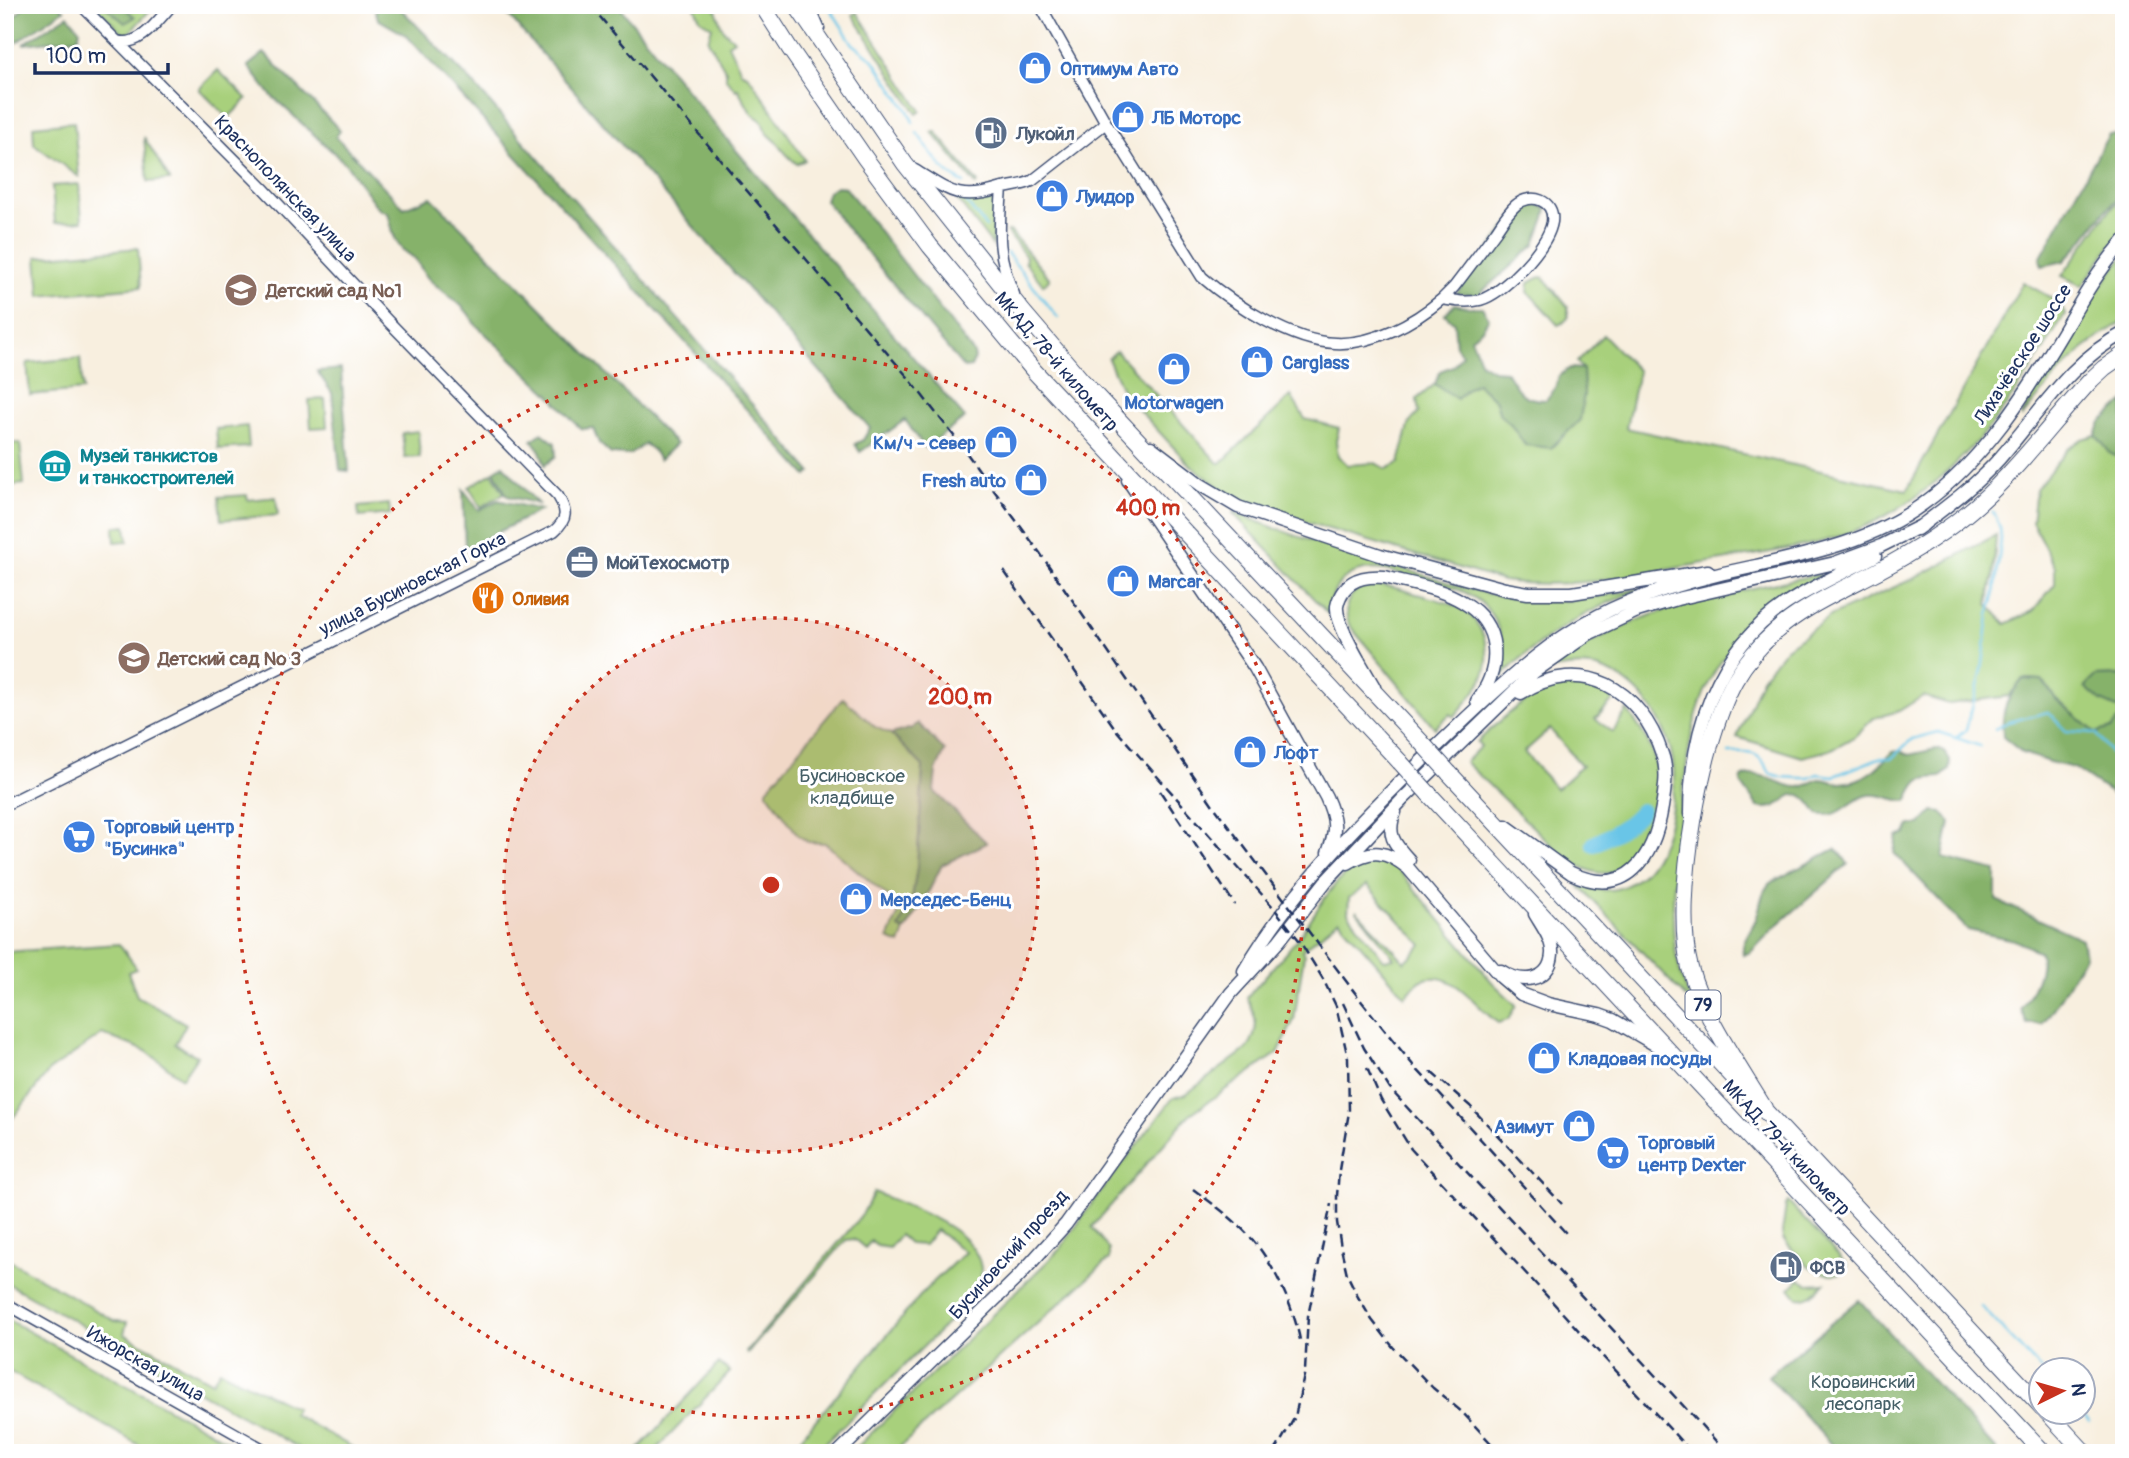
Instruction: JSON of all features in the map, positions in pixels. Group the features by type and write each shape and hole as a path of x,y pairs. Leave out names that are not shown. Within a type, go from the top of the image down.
{"highway":[{"name":"МКАД, 78-й километр","path":"762,5 865,158 930,246 1035,372 1356,716"},
{"name":"МКАД, 78-й километр","path":"802,8 836,66 905,164 1023,312 1127,429 1381,699"},
{"path":"1690,847 1711,742 1725,702 1749,659 1774,632 1793,617 1919,548 1966,514 2004,479 2091,380 2124,355"},
{"name":"МКАД, 79-й километр","path":"1381,699 2028,1392"},
{"name":"МКАД, 79-й километр","path":"1356,716 2044,1453"},
{"name":"79","path":"1690,847 1684,929 1690,969 1707,1014 1764,1108"},
{"path":"2060,1426 2085,1453"}],"main road":[{"path":"756,5 775,26"},
{"name":"Лихачёвское шоссе","path":"1758,565 1801,556 1867,535 1920,507 1941,490 1980,452 2007,419 2079,302 2124,241"},
{"path":"1690,847 1690,796 1701,723 1710,697 1734,654 1750,635 1785,605 1904,539 1938,515 1978,481 2083,363 2099,348 2124,333"},
{"path":"1127,429 1201,485 1238,507 1380,555 1505,589 1528,593 1572,593 1697,572 1758,565"},
{"path":"1110,453 1255,668 1326,797 1334,817 1335,831 1324,862"},
{"path":"1231,993 1279,941 1326,881 1403,799 1534,672 1564,650 1637,611 1676,599 1835,564 1881,546 1923,525"},
{"path":"1231,993 1265,936 1324,862 1391,791 1459,725 1546,647 1599,615 1633,600 1758,565"},
{"path":"1381,699 1344,632 1338,619 1337,605 1347,587 1375,576 1424,587 1463,601 1477,612 1486,626 1495,655 1494,670 1488,687 1459,725"},
{"path":"1487,813 1571,873 1605,882 1626,876 1642,863 1653,842 1664,799 1665,768 1658,745 1637,708 1606,684 1592,678 1558,677 1532,686 1503,704"},
{"path":"1403,799 1390,824 1396,847 1502,971 1521,980 1537,977 1549,964 1552,953 1550,940 1526,899"},
{"path":"1326,881 1360,856 1384,853 1396,858 1408,868 1501,977 1521,994 1548,1004 1613,1020 1673,1056"},
{"name":"Бусиновский проезд","path":"838,1453 965,1331 1066,1224 1231,993"}],"street":[{"name":"Краснополянская улица","path":"81,5 263,188 558,496 565,508 566,517"},
{"path":"146,69 139,61 137,46 141,38 172,5"},
{"path":"1040,5 1106,123 1202,277 1224,296 1262,319 1318,341 1352,342 1385,333 1413,321 1443,299 1454,287 1514,206 1529,198 1545,203 1550,209 1552,220 1549,232 1530,260 1513,277 1494,294 1481,299 1469,302 1443,299"},
{"path":"115,40 125,43 141,38"},
{"path":"905,164 955,193 975,196 1002,188 1018,187 1032,181 1106,123"},
{"path":"1002,188 999,234 1001,258 1023,312"},
{"name":"улица Бусиновская Горка","path":"5,805 554,531 566,517"},
{"name":"Ижорская улица","path":"5,1303 270,1453"}],"green space":[{"path":"26,5 58,5 64,10 14,44 5,34 5,26"},
{"path":"95,5 155,5 126,34"},
{"path":"103,5 122,5 135,17 125,23"},
{"path":"374,5 397,5 471,81 811,472 807,476 407,36 378,19"},
{"path":"499,5 618,5 718,129 965,418 925,448 905,420 860,452 855,444 863,440 870,428"},
{"path":"694,5 713,5 723,29 734,40 728,44 741,72 749,76 805,160 797,164 788,156 768,134 762,121 751,113 738,89 726,79 726,71 708,40 712,27 700,19"},
{"path":"857,12 921,111 917,114 853,15"},
{"path":"68,15 80,30 78,38 23,44"},
{"path":"264,53 340,130 336,137 404,208 431,197 676,444 659,460 645,444 629,455 611,454 599,443 593,428 581,429 548,393 474,323 461,305 428,279 415,259 399,245 388,213 380,210 374,203 347,165 271,95 248,66"},
{"path":"218,70 247,99 228,118 199,89"},
{"path":"74,122 79,177 34,144 33,126"},
{"path":"935,131 978,183 976,185 932,132"},
{"path":"2109,134 2124,135 2124,193 2105,211 2064,261 2042,266 2040,259"},
{"path":"144,137 170,180 148,182"},
{"path":"79,184 82,221 55,223 52,186"},
{"path":"837,186 845,187 973,352 975,358 971,367 964,368 825,200 828,191"},
{"path":"994,196 993,246 956,198 978,200"},
{"path":"2124,196 2124,231 2082,286 2062,276 2107,213"},
{"path":"1532,201 1547,209 1535,245 1478,295 1456,294 1520,209"},
{"path":"1010,231 1050,279 1043,285 1025,262 1026,257 1007,232"},
{"path":"138,248 141,287 40,296 37,257"},
{"path":"2124,255 2124,321 2080,352 2022,417 2090,301"},
{"path":"1540,277 1544,278 1568,307 1568,318 1563,323 1558,325 1528,292 1529,283"},
{"path":"2023,282 2060,303 2065,314 2019,387 1967,453 1937,481 1903,505 1866,526 1808,545 1575,583 1503,581 1309,523 1225,492 1188,463 1124,394 1108,359 1116,351 1218,463 1291,396 1305,419 1339,428 1336,441 1338,456 1348,465 1375,463 1387,469 1399,463 1410,422 1419,413 1417,399 1435,384 1457,399 1477,382 1496,401 1500,415 1510,423 1525,445 1584,394 1583,370 1577,362 1603,335 1638,371 1626,428 1907,490"},
{"path":"1455,304 1482,307 1489,318 1482,329 1471,338 1481,363 1493,370 1506,371 1517,389 1526,396 1546,400 1555,388 1559,376 1570,368 1583,369 1584,394 1580,420 1551,448 1525,445 1510,423 1500,415 1496,401 1477,383 1466,389 1457,399 1435,384 1440,371 1453,366 1462,355 1456,346 1454,323 1445,314"},
{"path":"80,358 83,390 30,395 27,363"},
{"path":"341,369 349,471 340,470 332,393 317,371"},
{"path":"325,399 327,427 311,428 309,400"},
{"path":"2124,402 2124,459 2111,454 2096,435 2101,422"},
{"path":"247,426 249,447 218,449 216,429"},
{"path":"418,431 420,457 405,458 402,433"},
{"path":"542,433 555,443 556,456 545,465 532,440"},
{"path":"2096,435 2111,454 2124,459 2124,675 2096,676 2101,701 2119,708 2120,717 2112,728 2096,733 2056,699 2042,680 2023,679 2009,696 1949,704 1923,696 1899,711 1874,718 1854,737 1830,750 1802,757 1737,737 1762,678 1786,648 1832,615 1917,577 1996,535 1988,604 2006,624 2033,611 2055,584 2055,567 2032,522 2036,489 2068,449 2082,439"},
{"path":"20,443 24,484 6,486 5,444"},
{"path":"503,465 538,504 507,496 494,471"},
{"path":"492,473 504,493 481,507 469,487"},
{"path":"463,489 479,510 498,500 541,510 465,549"},
{"path":"247,495 248,500 276,497 278,515 221,520 219,497"},
{"path":"389,504 390,514 359,517 358,507"},
{"path":"1234,512 1348,552 1462,587 1507,597 1564,601 1644,588 1604,605 1566,626 1530,651 1498,680 1503,656 1499,632 1488,611 1470,595 1451,587 1391,571 1363,570 1354,572 1338,585 1329,615"},
{"path":"126,526 128,541 115,542 114,527"},
{"path":"1819,574 1820,576 1765,613 1741,636 1710,681 1695,719 1684,781 1673,910 1676,956 1693,1005 1578,885 1611,890 1634,881 1649,867 1660,848 1673,804 1674,781 1673,759 1664,729 1643,697 1612,674 1600,669 1576,666 1552,669 1582,648 1646,617 1714,597"},
{"path":"1367,584 1396,588 1453,605 1469,614 1480,628 1487,653 1483,678 1454,717 1450,714 1435,728 1349,625 1346,612 1348,601"},
{"path":"2124,675 2124,802 2074,768 2023,753 2003,737 2006,705 2023,679 2042,680 2056,699 2096,733 2112,728 2120,717 2119,709 2101,701 2085,687 2096,676"},
{"path":"1577,683 1597,687 1612,696 1613,701 1595,719 1613,732 1627,710 1646,738 1654,757 1657,786 1652,822 1638,854 1628,866 1616,872 1595,872 1565,858 1465,762 1481,746 1477,742 1522,703 1561,686","holes":["1550,729 1582,766 1556,789 1524,752"]},
{"name":"Бусиновское кладбище","path":"843,698 875,727 891,734 923,766 917,868 912,899 899,928 905,931 900,944 888,939 901,908 825,843 808,842 798,835 767,792"},
{"path":"918,723 945,751 936,771 934,791 987,843 942,865 922,905 905,931 899,928 912,899 917,868 923,766 891,734 912,728"},
{"path":"1936,749 1945,752 1950,760 1949,770 1941,777 1922,779 1907,801 1869,795 1833,814 1818,814 1801,795 1789,797 1768,808 1758,807 1741,783 1742,778 1749,775 1763,776 1799,787 1820,779 1838,783 1849,782 1870,773 1892,752 1900,751 1909,755"},
{"path":"1933,811 1942,812 1950,822 1943,858 1996,871 1996,900 2082,939 2085,957 2042,1024 2027,1024 2021,1008 2036,981 2040,952 2014,940 1968,930 1894,853 1897,837 1906,834 1910,825 1920,825"},
{"path":"1835,849 1848,864 1773,929 1751,952 1743,955 1745,941 1756,919 1764,891 1770,883"},
{"path":"1374,860 1398,869 1492,982 1516,1005 1508,1020 1498,1023 1463,991 1444,979 1422,980 1405,996 1339,920 1302,950 1304,955 1294,1020 1278,1053 1189,1115 1092,1227 1109,1250 1109,1259 893,1453 851,1453 1060,1249 1173,1098 1186,1094 1248,1048 1256,1023 1247,998 1297,939 1337,882 1358,865","holes":["1367,885 1422,945 1405,962 1356,910 1394,958 1384,960 1348,913 1349,898"]},
{"path":"119,944 136,969 128,972 137,996 186,1024 175,1044 197,1056 182,1078 146,1051 102,1034 49,1071 5,1128 5,952"},
{"path":"874,1192 924,1213 958,1234 971,1246 979,1261 981,1278 969,1302 815,1453 788,1453 925,1290 965,1252 936,1230 924,1245 910,1244 900,1235 889,1248 877,1246 871,1241 865,1248 854,1239 846,1240 747,1354 862,1215"},
{"path":"1788,1202 1847,1265 1843,1272 1826,1273 1811,1268 1783,1239"},
{"path":"5,1258 115,1321 127,1322 124,1334 212,1382 220,1370 296,1408 293,1414 355,1449 353,1453 308,1453 5,1282"},
{"path":"1799,1279 1808,1284 1825,1283 1810,1296 1798,1298 1790,1288"},
{"name":"Коровинский лесопарк","path":"1859,1300 1999,1453 1839,1453 1768,1376"},
{"path":"5,1318 249,1453 153,1453 5,1369"},
{"path":"719,1363 730,1372 653,1453 635,1453"}],"waterway":[{"path":"828,5 853,44 873,59 913,122"},
{"path":"917,133 943,168 964,183"},
{"path":"967,203 986,227"},
{"path":"1007,253 1058,318"},
{"path":"1957,737 1966,730 1982,671 1989,615 1995,592 2001,539 2000,528 1992,512"},
{"path":"1995,729 2008,722 2048,712 2066,731 2096,733 2117,761 2124,763"},
{"path":"1729,753 1754,754 1762,760 1770,773 1782,777 1809,778 1817,774 1834,776 1879,758 1892,758 1912,739 1938,732 1980,746"},
{"path":"1594,844 1626,825 1641,811"},
{"path":"1981,1306 2028,1356"}],"railway":[{"path":"590,5 907,376 1040,553 1215,808 1362,1002 1413,1065 1566,1233"},
{"path":"1004,571 1117,731 1273,907 1299,940 1323,979 1336,1006 1348,1058 1349,1112 1337,1196 1337,1222 1347,1274 1372,1320 1393,1347 1433,1388 1462,1412 1500,1453"},
{"path":"1160,791 1235,905"},
{"path":"1343,1003 1364,1048 1390,1089 1727,1453"},
{"path":"1367,1068 1381,1100 1411,1149 1692,1453"},
{"path":"1431,1072 1470,1106 1562,1204"},
{"path":"1193,1189 1238,1224 1259,1248 1282,1286 1300,1340"},
{"path":"1274,1453 1295,1417 1305,1371 1308,1316 1331,1204"}],"place":[{"name":"Оптимум Авто","path":"1035,68"},
{"name":"ЛБ Моторс","path":"1128,117"},
{"name":"Лукойл","path":"991,133"},
{"name":"Луидор","path":"1052,196"},
{"name":"Детский сад №1","path":"241,290"},
{"name":"Carglass","path":"1257,362"},
{"name":"Motorwagen","path":"1174,369"},
{"name":"Км/ч - север","path":"1001,442"},
{"name":"Музей танкистов и танкостроителей","path":"55,466"},
{"name":"Fresh auto","path":"1031,480"},
{"name":"МойТехосмотр","path":"582,562"},
{"name":"Marcar","path":"1123,581"},
{"name":"Оливия","path":"488,598"},
{"name":"Детский сад № 3","path":"134,658"},
{"name":"Лофт","path":"1250,752"},
{"name":"Торговый центр \"Бусинка\"","path":"79,837"},
{"name":"Мерседес-Бенц","path":"856,899"},
{"name":"Кладовая посуды","path":"1544,1058"},
{"name":"Азимут","path":"1579,1126"},
{"name":"Торговый центр Dexter","path":"1613,1153"},
{"name":"ФСВ","path":"1786,1267"}]}
